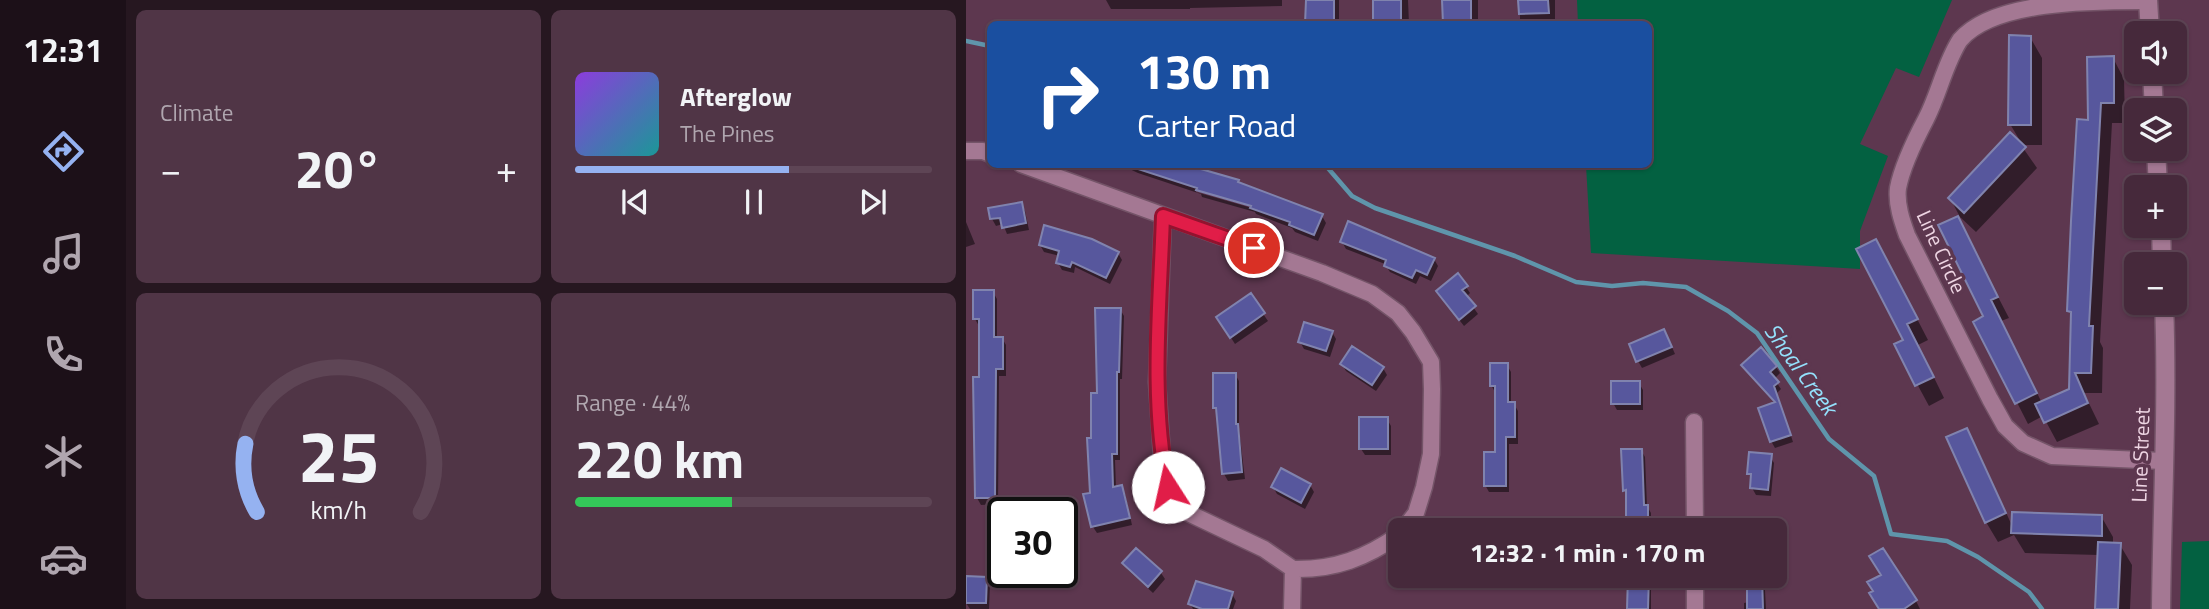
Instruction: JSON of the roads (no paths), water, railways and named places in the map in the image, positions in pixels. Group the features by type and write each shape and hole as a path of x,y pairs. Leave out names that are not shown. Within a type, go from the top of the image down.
{"street":[{"path":"2148,1 2149,21"},
{"name":"Line Circle","path":"2148,1 2026,4 1998,12 1977,23 1961,39 1948,65 1898,189 1900,213 1907,235 2005,426 2023,443 2052,456 2163,461"},
{"path":"966,151 987,152"},
{"path":"1032,168 1322,273 1372,294 1398,313 1431,362 1433,389 1431,454 1424,487 1412,518"},
{"path":"1163,216 1157,382 1162,456 1168,487 1182,510 1264,549 1293,569 1315,569 1339,564 1375,551 1388,542"},
{"name":"Line Street","path":"2161,609 2167,377 2164,315"},
{"path":"1694,422 1695,518"},
{"path":"1293,569 1293,609"},
{"path":"1695,588 1695,609"}],"waterway":[{"name":"Shoal Creek","path":"966,41 987,45"},
{"name":"Shoal Creek","path":"1328,168 1352,196 1375,208 1515,256 1576,282 1612,286 1643,283 1686,287 1728,311 1757,333 1829,439 1874,476 1891,534 1947,541 1978,557 2029,592 2042,609"}]}
